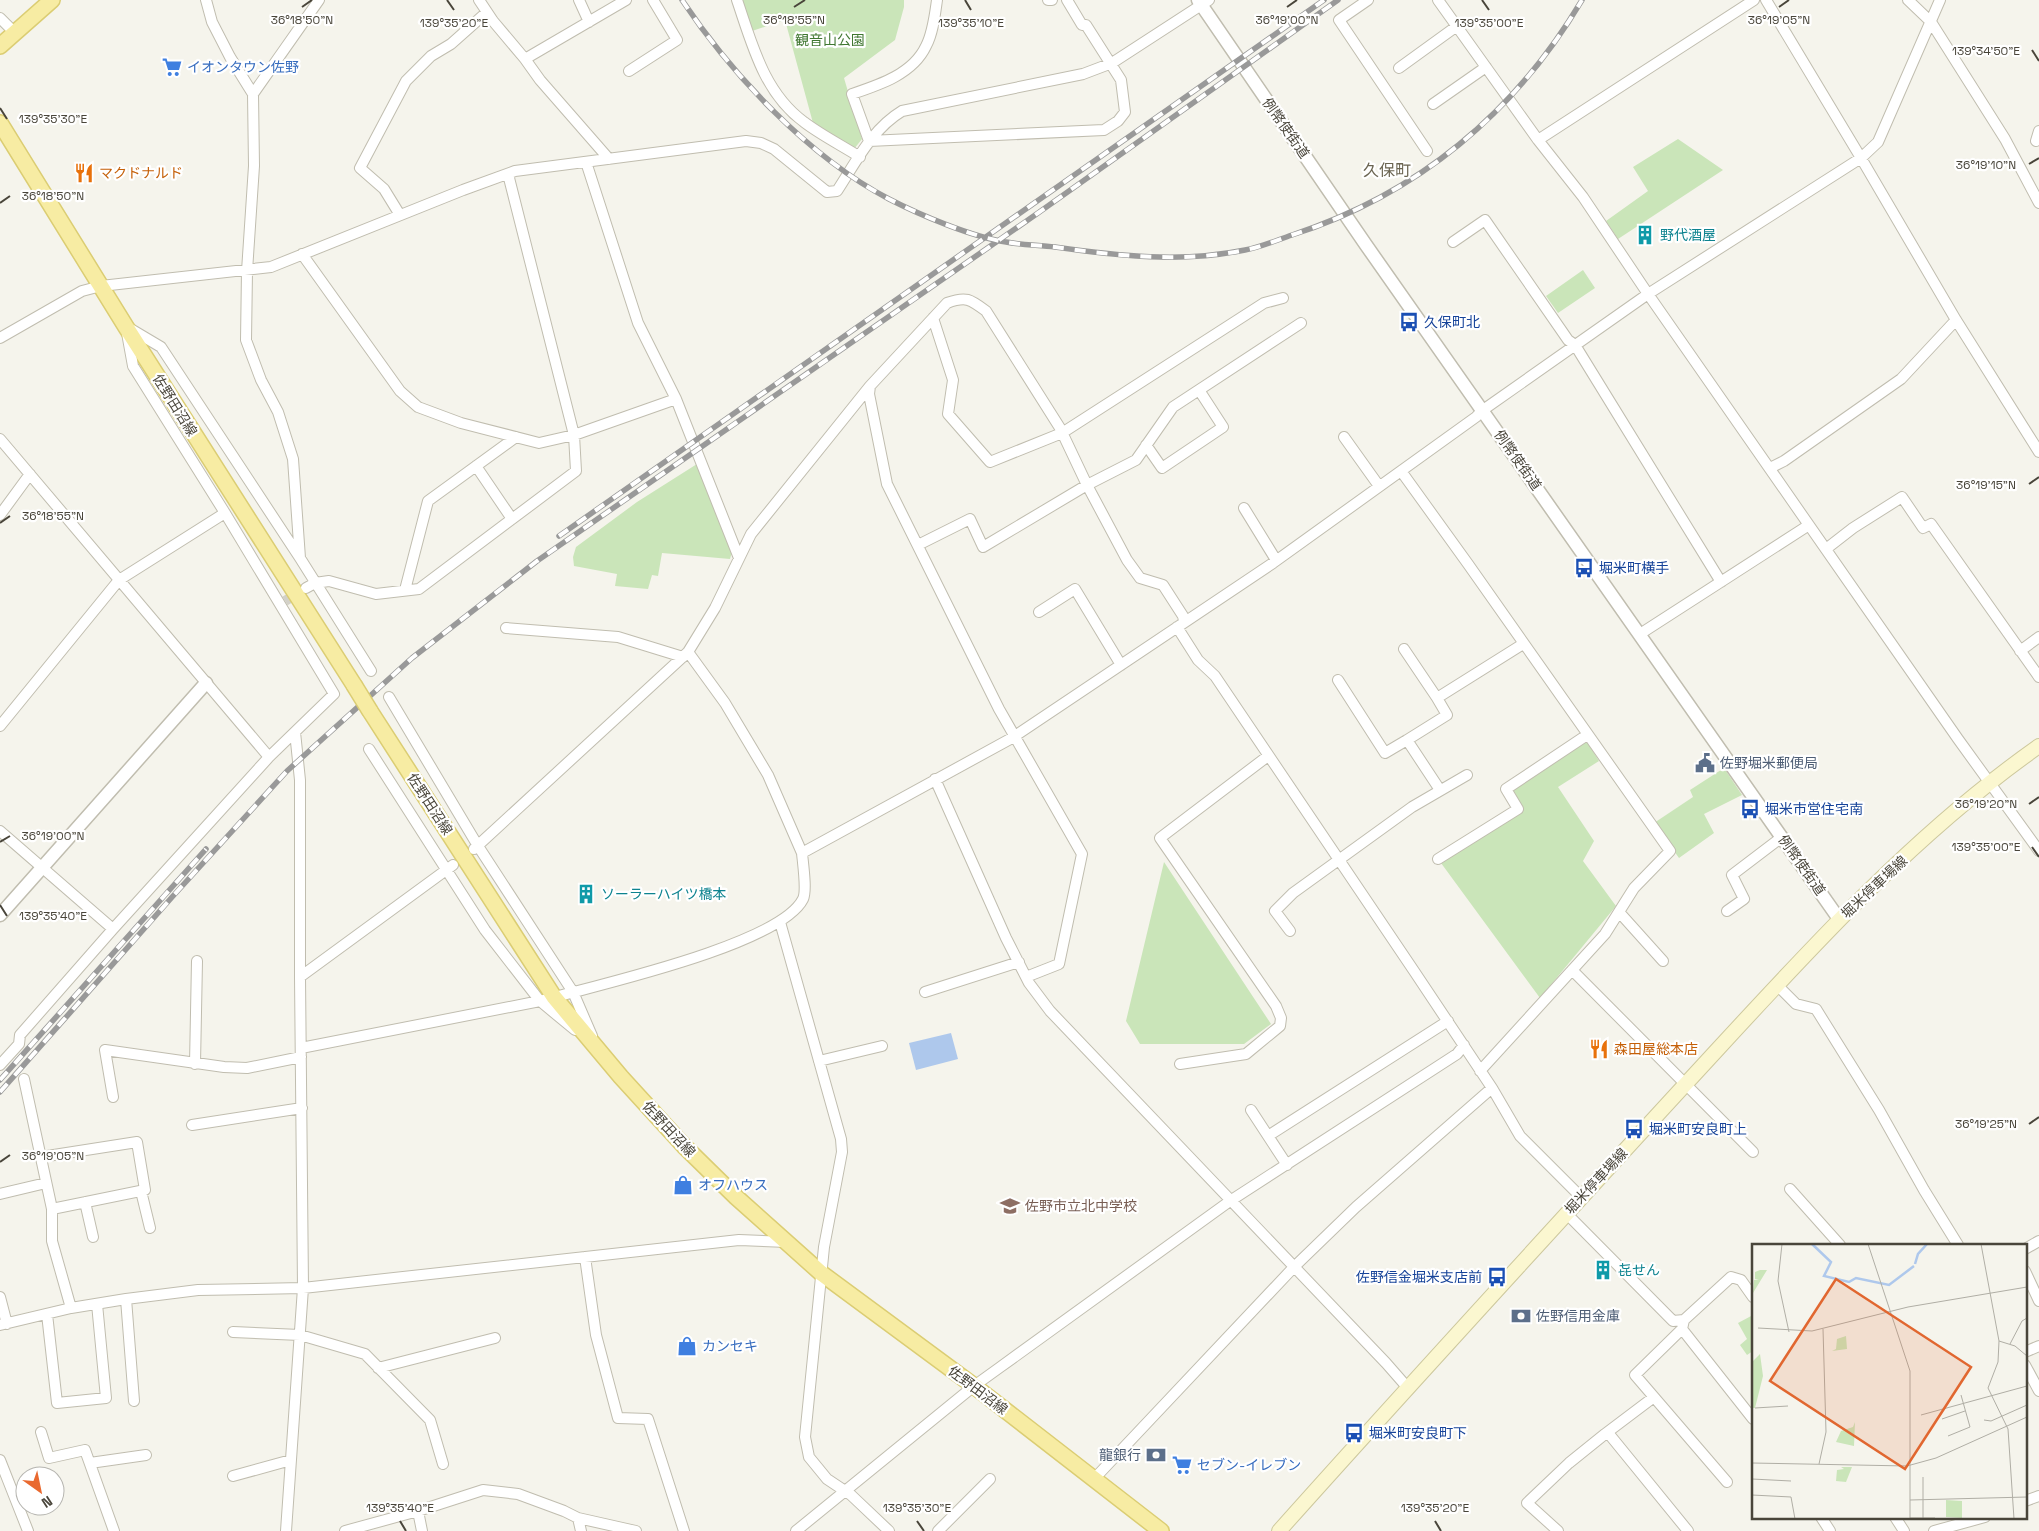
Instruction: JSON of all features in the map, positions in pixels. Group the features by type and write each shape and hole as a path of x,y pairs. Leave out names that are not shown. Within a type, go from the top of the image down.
{"main road":[{"path":"0,46 52,0"},
{"name":"佐野田沼線","path":"0,123 100,286 354,685 547,999 597,1048 684,1146 736,1197 821,1273 974,1386 1161,1531"},
{"name":"堀米停車場線","path":"1279,1531 1566,1213 1840,919 1946,821 1990,783 2039,746"}],"street":[{"path":"206,0 212,22 230,57 253,94 254,166 247,271 246,340 261,380 278,412 293,459 300,558"},
{"path":"253,94 318,0"},
{"path":"479,0 540,80 609,159"},
{"path":"580,0 589,22"},
{"path":"525,59 626,0"},
{"path":"629,70 678,40 653,0"},
{"path":"737,0 760,67 780,98 803,122 860,157"},
{"path":"869,141 852,94 886,82 916,60 927,46 937,0"},
{"path":"869,141 1104,130 1118,121 1125,112 1121,80 1086,25 1082,25 1067,0"},
{"path":"1368,0 1339,20 1427,151"},
{"path":"1438,0 1538,140 1583,197 1648,294 1809,525 2039,851"},
{"path":"1538,140 1754,0"},
{"path":"1766,0 1956,320 2039,452"},
{"path":"1908,0 1931,22 2005,140 2039,203"},
{"path":"802,853 1016,736 1276,560 1476,417 1483,410 1648,294 1861,158 1878,142 1940,0"},
{"path":"2,333 82,291 100,286 271,267 516,171 746,141 761,143 774,150 828,192 837,191 869,141 887,120 902,111 1084,74 1112,64 1203,2"},
{"name":"例幣使街道","path":"1203,2 1366,244 1840,919"},
{"path":"400,215 384,190 360,168 406,81 431,56 451,44 487,12"},
{"path":"0,18 15,33"},
{"path":"1399,68 1457,26"},
{"path":"1433,104 1486,67"},
{"path":"586,162 638,323 676,399 739,558"},
{"path":"311,585 329,581 376,594 420,589 576,471 574,435 508,174"},
{"path":"1452,242 1485,220 1568,340 1574,345 1721,582"},
{"path":"302,254 400,391 418,407 461,423 539,443 574,435 676,399"},
{"path":"933,318 953,380 948,414 990,462 1062,433 1264,303 1283,298"},
{"path":"476,848 685,655 714,608 751,534 870,386 947,303 959,299 972,300 986,311 1062,433 1127,560 1140,578 1163,585 1183,616 1181,624 1198,660 1215,676 1339,859 1464,1045 1520,1136 1581,1197"},
{"path":"1770,468 1784,461 1901,379 1956,320"},
{"path":"918,545 970,519 983,547 1088,485 1136,460 1173,406 1301,323"},
{"path":"126,327 161,347 300,558 311,585 372,671"},
{"path":"0,1065 19,1044 20,1034 113,929 269,757 334,694 282,603 133,366 126,327"},
{"path":"870,386 869,394 887,484 999,709 1082,854 1059,964 1026,977"},
{"path":"1146,445 1162,468 1223,427 1199,390"},
{"path":"1344,436 1379,486"},
{"path":"405,590 428,501 516,437"},
{"path":"0,439 269,757"},
{"path":"476,466 512,519"},
{"path":"1401,471 1670,851 1634,888 1605,934 1480,1071"},
{"path":"0,514 30,474"},
{"path":"1826,549 1853,528 1902,497 1923,528 1932,524 2039,677"},
{"path":"1244,508 1276,560"},
{"path":"0,726 119,580 225,513"},
{"path":"1640,634 1809,525"},
{"path":"1039,612 1075,590 1121,665"},
{"path":"113,1097 105,1050 195,1064 247,1068 301,1052 573,992 722,949 780,922 793,913 804,897 802,853 768,776 726,703 685,655 618,637 506,628"},
{"path":"2020,651 2039,638"},
{"path":"1437,698 1523,644"},
{"path":"1338,680 1386,754 1447,715 1404,649"},
{"path":"0,915 206,683"},
{"path":"389,697 476,848 573,992 597,1048"},
{"path":"286,1531 303,1288 300,780 295,732"},
{"path":"1438,859 1518,809 1506,789 1587,735"},
{"path":"1407,740 1440,790"},
{"path":"369,749 450,867 485,930 547,999"},
{"path":"1180,1064 1246,1054 1280,1026 1281,1018 1276,1006 1160,838 1268,756"},
{"path":"1290,931 1275,911 1293,893 1412,807 1467,775"},
{"path":"935,779 1026,977 1050,1011 1407,1388"},
{"path":"0,831 113,929"},
{"path":"1728,911 1744,899 1732,875 1782,837"},
{"path":"300,977 450,867"},
{"path":"1619,912 1663,961"},
{"path":"780,922 841,1139 842,1152 824,1247 805,1437 809,1457 827,1479 851,1495 889,1531"},
{"path":"195,1064 197,961"},
{"path":"925,992 1019,962"},
{"path":"1572,970 1754,1152"},
{"path":"1777,985 1796,1004 1816,1009 1879,1110 1924,1190 1957,1244"},
{"path":"1268,1136 1448,1021"},
{"path":"796,1531 974,1386 1230,1201 1457,1054 1464,1045"},
{"path":"819,1061 882,1046"},
{"path":"24,1079 52,1209 52,1241 71,1308"},
{"path":"1094,1479 1294,1267 1356,1207 1492,1088"},
{"path":"192,1125 302,1108"},
{"path":"1251,1110 1287,1164"},
{"path":"41,1157 137,1142 145,1190 52,1209"},
{"path":"0,1194 46,1183"},
{"path":"1790,1189 1839,1244"},
{"path":"141,1191 150,1228"},
{"path":"85,1202 93,1237"},
{"path":"1566,1213 1673,1320 1683,1325 1752,1418"},
{"path":"0,1297 3,1325 71,1308 198,1290 303,1288 738,1240 787,1242"},
{"path":"2026,1248 2039,1241"},
{"path":"585,1257 596,1335 618,1418 648,1419 684,1531"},
{"path":"2026,1273 2039,1300"},
{"path":"1727,1482 1635,1375 1731,1277 1741,1280 1752,1296"},
{"path":"126,1299 134,1401"},
{"path":"47,1314 57,1403 106,1398 98,1304"},
{"path":"233,1332 300,1335 365,1354 430,1420 443,1464"},
{"path":"378,1368 495,1338"},
{"path":"2026,1352 2039,1346"},
{"path":"2026,1367 2039,1391"},
{"path":"1558,1531 1527,1504 1569,1463 1654,1397"},
{"path":"41,1432 49,1458 85,1450 114,1531"},
{"path":"1605,1434 1611,1436 1688,1531"},
{"path":"90,1463 146,1455"},
{"path":"0,1460 28,1531"},
{"path":"233,1476 291,1460"},
{"path":"938,1531 990,1479"},
{"path":"345,1531 418,1511 483,1490 518,1494 578,1518 636,1531"},
{"path":"2026,1499 2039,1496"},
{"path":"418,1511 422,1531"},
{"path":"578,1518 581,1531"},
{"path":"1822,1518 1830,1531"},
{"path":"1897,1518 1904,1531"},
{"path":"1934,1531 1981,1518"}],"green space":[{"name":"観音山公園","path":"742,0 904,0 904,7 895,40 844,78 862,139 854,149 813,123 785,20 752,31"},
{"path":"1678,139 1723,170 1618,239 1606,221 1648,191 1633,167"},
{"path":"1583,270 1595,288 1558,313 1546,296"},
{"path":"697,464 732,552 730,559 662,553 658,576 652,575 648,589 615,586 617,574 574,566 573,557 576,547 637,502"},
{"path":"1586,740 1599,761 1558,787 1594,841 1583,861 1616,906 1540,998 1441,863 1523,809 1511,790"},
{"path":"1724,768 1742,795 1704,814 1714,833 1679,858 1654,823 1693,797 1690,790"},
{"path":"1164,862 1271,1024 1244,1044 1140,1044 1126,1021"},
{"path":"1752,1316 1752,1352 1747,1355 1740,1345 1747,1339 1738,1323"}],"water":[{"path":"951,1033 958,1059 916,1070 909,1043"}],"tunnel":[{"path":"285,601 301,591"}],"railway":[{"path":"682,0 724,57 774,112 830,161 889,199 946,225 992,239 1012,243 1150,257 1198,256 1251,249 1338,218 1381,197 1421,172 1459,144 1494,113 1526,79 1555,41 1582,0"},
{"path":"559,536 1324,0"},
{"path":"0,1092 173,896 287,771 412,658 537,561 1038,213 1338,0"},
{"path":"0,1080 206,849"}],"place":[{"name":"イオンタウン佐野","path":"172,67"},
{"name":"マクドナルド","path":"84,173"},
{"name":"野代酒屋","path":"1645,235"},
{"name":"久保町北","path":"1409,322"},
{"name":"堀米町横手","path":"1584,568"},
{"name":"佐野堀米郵便局","path":"1705,763"},
{"name":"堀米市営住宅南","path":"1750,809"},
{"name":"ソーラーハイツ橋本","path":"586,894"},
{"name":"森田屋総本店","path":"1599,1049"},
{"name":"堀米町安良町上","path":"1634,1129"},
{"name":"オフハウス","path":"683,1185"},
{"name":"佐野市立北中学校","path":"1010,1206"},
{"name":"㐂せん","path":"1603,1270"},
{"name":"佐野信金堀米支店前","path":"1497,1277"},
{"name":"佐野信用金庫","path":"1521,1316"},
{"name":"カンセキ","path":"687,1346"},
{"name":"堀米町安良町下","path":"1354,1433"},
{"name":"龍銀行","path":"1156,1455"},
{"name":"セブン-イレブン","path":"1182,1465"}],"district":[{"name":"久保町","path":"1387,170"}]}
